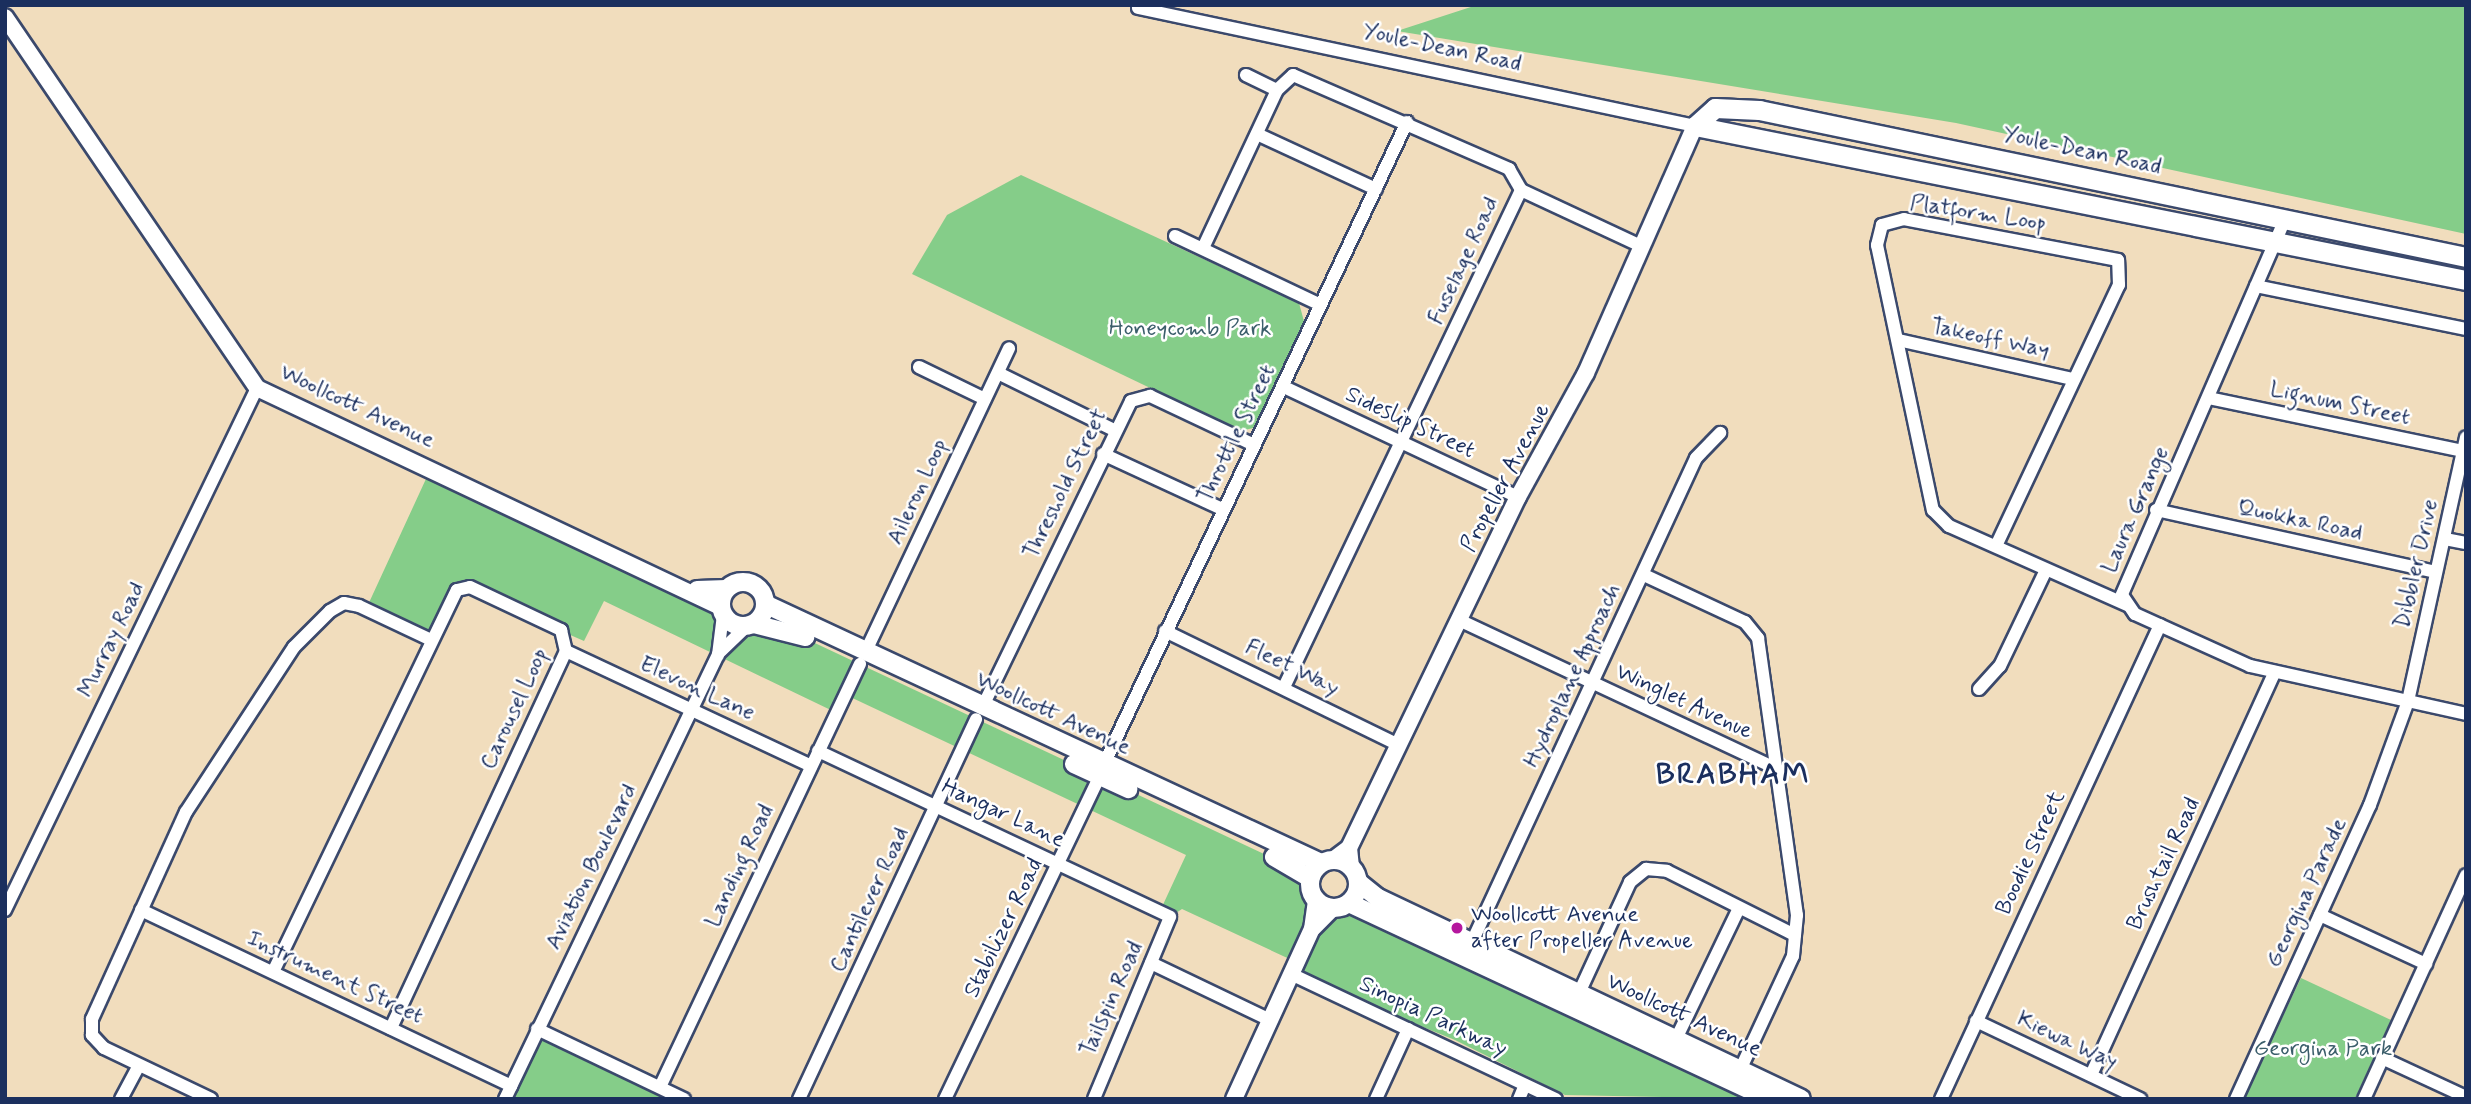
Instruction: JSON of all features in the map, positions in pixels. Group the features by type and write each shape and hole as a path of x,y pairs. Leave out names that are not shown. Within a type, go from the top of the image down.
{"main road":[{"name":"Youle-Dean Road","path":"1695,126 1714,108 1748,108 2286,217 2466,257"},
{"name":"Youle-Dean Road","path":"1695,126 2277,239 2466,280"},
{"name":"Woollcott Avenue","path":"727,588 749,583 765,604 863,659 1102,770 1327,861 1472,942 1801,1099"},
{"path":"721,611 727,588"},
{"path":"750,625 765,604"},
{"name":"Woollcott Avenue","path":"721,611 750,625 789,630 863,659"},
{"name":"Woollcott Avenue","path":"1102,770 1310,878"},
{"path":"1327,861 1310,878 1332,904 1354,875"},
{"name":"Woollcott Avenue","path":"1332,904 1770,1099"}],"street":[{"name":"Youle-Dean Road","path":"1138,8 1695,126"},
{"name":"Woollcott Avenue","path":"5,17 257,388 691,589 721,611"},
{"path":"1203,248 1278,90 1246,75"},
{"name":"Fuselage Road","path":"1278,90 1293,75 1306,75 1509,169 1521,190 1284,687"},
{"name":"Throttle Street","path":"1102,770 1165,631 1284,387 1408,122"},
{"name":"Propeller Avenue","path":"1327,861 1349,848 1518,497 1586,373 1695,126"},
{"path":"1257,134 1376,189"},
{"path":"1521,190 1641,246"},
{"name":"Laura Grange","path":"2286,217 2209,398 2123,583 2127,605 2160,625 2275,671 2466,714"},
{"name":"Platform Loop","path":"1996,546 2119,285 2118,260 1903,219 1882,225 1877,245 1933,510 1949,526 2127,605"},
{"path":"1175,236 1321,305"},
{"path":"2256,286 2466,329"},
{"name":"Takeoff Way","path":"1898,340 2073,379"},
{"name":"Aileron Loop","path":"863,659 1009,348"},
{"path":"919,367 985,399"},
{"path":"998,373 1114,430"},
{"name":"Sideslip Street","path":"1284,387 1518,497"},
{"name":"Murray Road","path":"5,910 257,388"},
{"name":"Threshold Street","path":"979,714 1114,430 1131,401 1150,396 1254,445"},
{"name":"Lignum Street","path":"2209,398 2463,451"},
{"name":"Hydroplane Approach","path":"1472,942 1696,458 1720,433"},
{"name":"Dibbler Drive","path":"2408,701 2466,437"},
{"path":"1103,454 1224,510"},
{"name":"Quokka Road","path":"2157,510 2435,572"},
{"path":"2445,539 2466,543"},
{"path":"1979,690 2000,666 2046,570"},
{"path":"1644,575 1745,622 1758,638 1777,769 1795,935 1793,956 1740,1070"},
{"name":"Carousel Loop","path":"273,972 429,639 457,590 470,587 561,630 566,651 391,1028"},
{"name":"Woollcott Avenue","path":"691,589 727,588"},
{"path":"211,1099 139,1065 92,1035 92,1019 197,792 294,648 330,611 344,603 359,606 429,639"},
{"name":"Aviation Boulevard","path":"505,1099 718,654 721,611"},
{"name":"Winglet Avenue","path":"1459,620 1777,769"},
{"name":"Aviation Boulevard","path":"718,654 750,625"},
{"name":"Boodie Street","path":"1941,1099 2160,625"},
{"name":"Fleet Way","path":"1165,631 1399,745"},
{"name":"Elevon Lane","path":"566,651 811,766"},
{"name":"Landing Road","path":"660,1087 863,659"},
{"name":"Brushtail Road","path":"2091,1075 2275,671"},
{"name":"Georgina Parade","path":"2236,1099 2320,915 2408,701"},
{"name":"Cantilever Road","path":"799,1099 979,714"},
{"name":"Hangar Lane","path":"818,751 1170,917"},
{"name":"Stabilizer Road","path":"945,1099 1102,770"},
{"path":"1349,848 1354,875"},
{"path":"1579,993 1630,882 1646,869 1667,871 1795,935"},
{"path":"2364,1099 2466,875"},
{"path":"1234,1099 1312,929 1332,904"},
{"path":"1676,1039 1740,908"},
{"name":"Instrument Street","path":"141,911 511,1086"},
{"path":"2320,915 2426,964"},
{"name":"Tailspin Road","path":"1094,1099 1170,917"},
{"path":"1151,963 1270,1020"},
{"name":"Sinopia Parkway","path":"1292,974 1556,1099"},
{"name":"Kiewa Way","path":"1976,1021 2140,1099"},
{"path":"537,1029 684,1099"},
{"path":"1376,1099 1408,1029"},
{"path":"2382,1058 2466,1097"},
{"path":"121,1099 139,1065"},
{"path":"1519,1099 1525,1085"}],"green space":[{"path":"1477,5 2466,5 2466,234 1956,123 1397,31"},
{"name":"Honeycomb Park","path":"1021,175 1299,303 1305,325 1258,427 1240,431 912,274 947,215"},
{"path":"431,468 691,589 732,624 785,629 1294,868 1316,901 1333,908 1349,903 1760,1099 1565,1095 1455,1040 1292,974 1296,962 1182,909 1170,917 1161,909 1186,855 846,695 837,713 604,601 584,641 463,588 429,639 367,607"},
{"name":"Georgina Park","path":"2301,978 2391,1020 2355,1099 2243,1099"},
{"path":"537,1029 683,1099 505,1099"}],"place":[{"name":"Woollcott Avenue after Propeller Avenue","path":"1457,928"}],"district":[{"name":"BRABHAM","path":"1733,775"}]}
